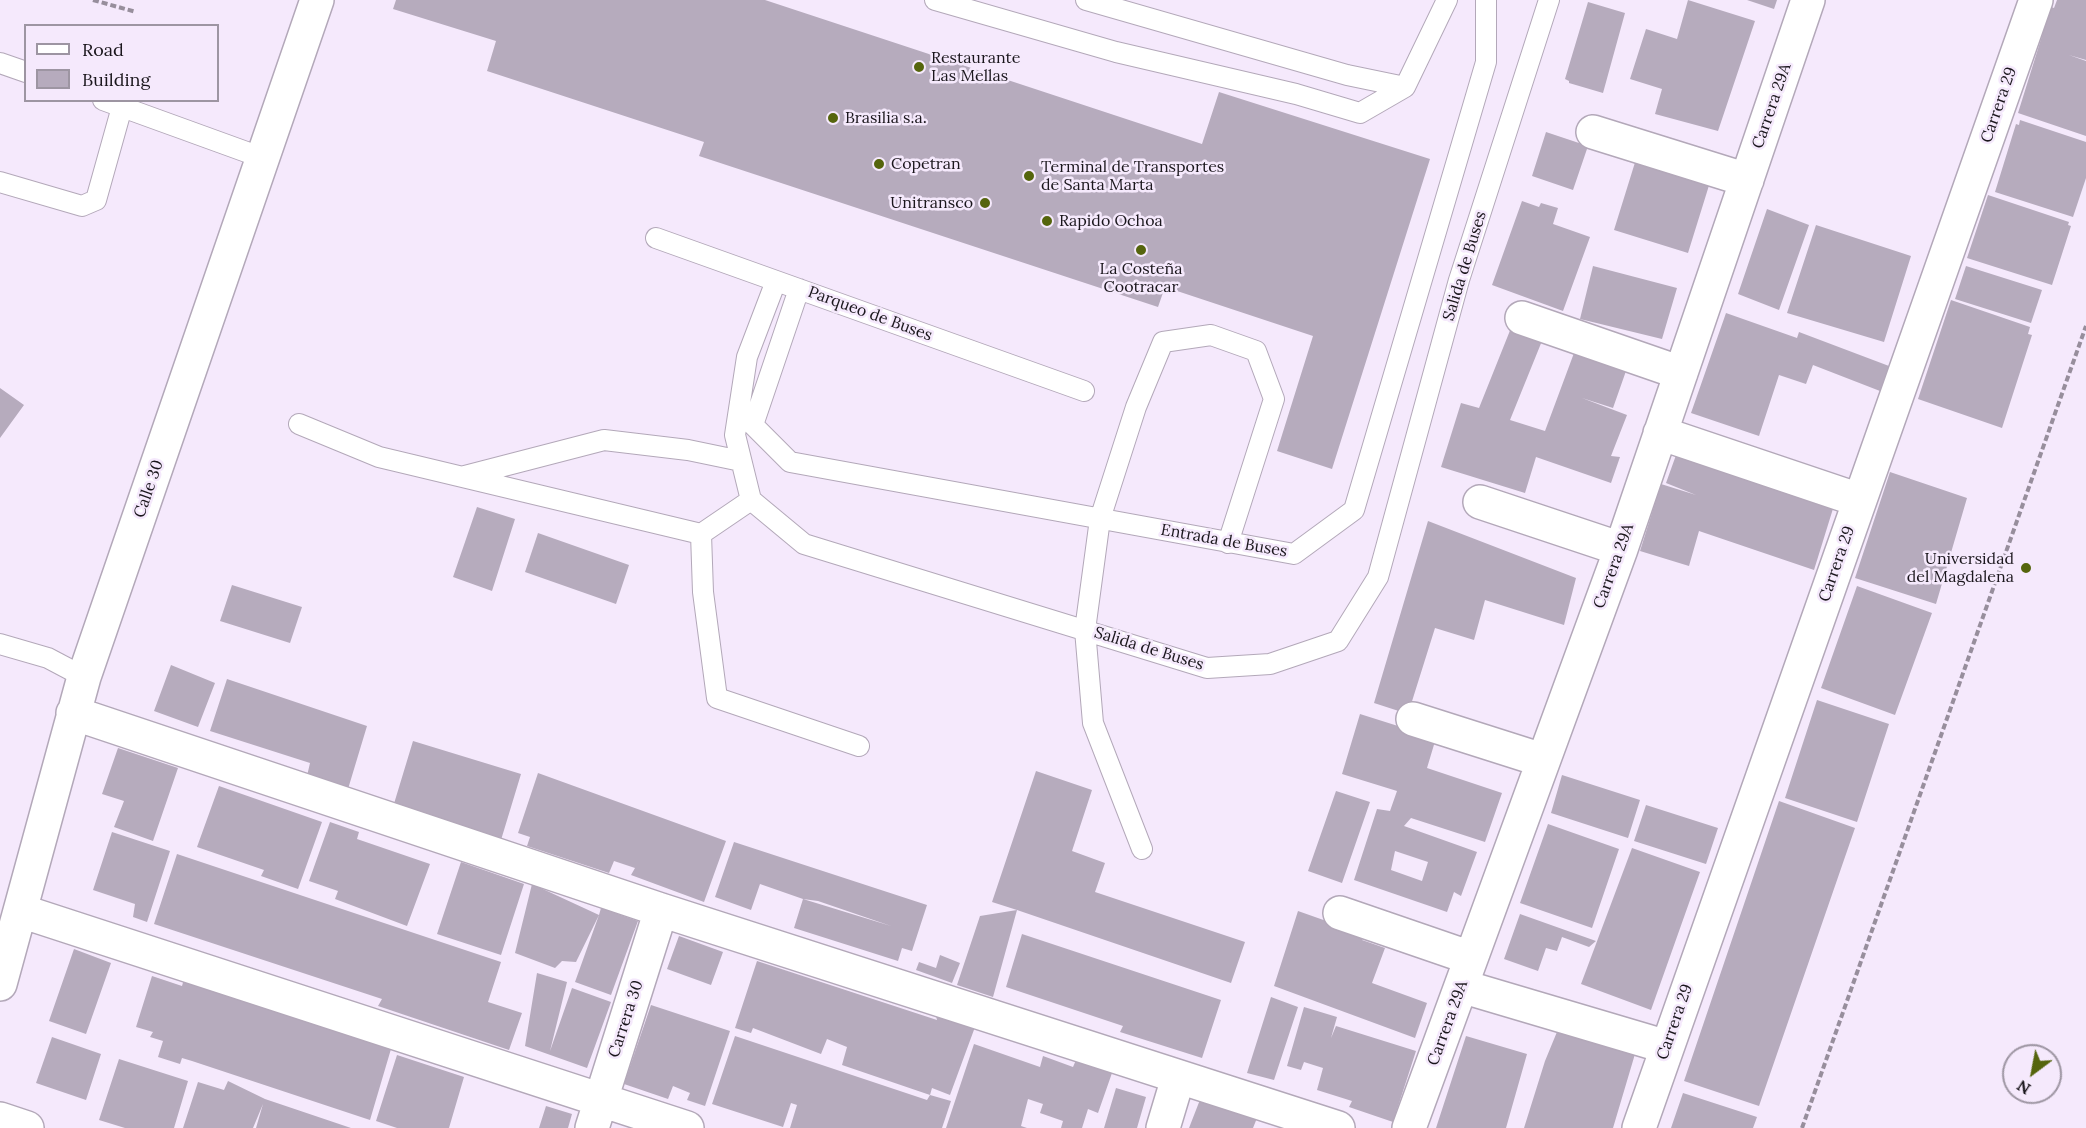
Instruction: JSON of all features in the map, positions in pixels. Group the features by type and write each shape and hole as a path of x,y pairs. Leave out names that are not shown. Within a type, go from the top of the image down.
{"street":[{"name":"Calle 30","path":"0,984 84,677 317,0"},
{"name":"Carrera 29A","path":"1409,1128 1621,549 1808,0"},
{"name":"Carrera 29","path":"1639,1128 2036,0"},
{"path":"1593,132 1747,180"},
{"path":"1522,318 1681,373"},
{"path":"1659,433 1859,500"},
{"path":"1479,502 1621,549"},
{"path":"73,713 661,910 1338,1128"},
{"path":"1413,719 1542,760"},
{"name":"Carrera 30","path":"596,1114 661,910"},
{"path":"21,911 596,1114 687,1128"},
{"path":"1340,912 1466,972 1666,1047"},
{"path":"1163,1128 1178,1078"},
{"path":"0,1119 27,1128"}],"lane":[{"path":"935,0 1116,52 1296,94 1360,113 1405,87 1448,0"},
{"path":"1086,0 1347,75 1405,87"},
{"name":"Entrada de Buses","path":"799,289 753,425 790,462 1294,554 1354,510 1486,62 1486,0"},
{"name":"Salida de Buses","path":"752,500 804,544 1208,668 1270,664 1338,641 1378,577 1459,280 1549,0"},
{"path":"0,63 24,71"},
{"path":"108,102 263,158"},
{"path":"0,182 82,206 96,200 122,107"},
{"name":"Parqueo de Buses","path":"656,238 1084,391"},
{"path":"299,424 379,457 701,534 752,500 735,435 747,357 776,281"},
{"path":"1142,849 1093,723 1085,630 1100,519 1136,407 1163,342 1211,335 1256,351 1275,399 1228,543"},
{"path":"461,477 604,440 688,450 741,461"},
{"path":"701,534 703,592 717,698 859,746"},
{"path":"0,644 48,658 84,677"}],"path":[{"path":"93,0 136,12"},
{"path":"1802,1128 2086,326"}],"building":[{"name":"Terminal de Transportes de Santa Marta","path":"396,0 765,0 1202,144 1219,92 1430,159 1332,469 1277,451 1313,336 1165,287 1158,307 699,156 704,142 487,71 496,41 393,9"},
{"path":"1688,0 1755,21 1718,131 1655,114 1662,89 1630,79 1646,29 1677,39"},
{"path":"1747,0 1777,0 1774,9"},
{"path":"2057,0 2086,0 2086,60 2069,55 2086,61 2086,136 2018,113 2051,7 2054,8"},
{"path":"1588,2 1625,13 1603,93 1569,83 1565,79"},
{"path":"2020,120 2086,142 2086,178 2073,217 1995,192 2016,124 2019,125"},
{"path":"1546,132 1588,146 1573,190 1532,176"},
{"path":"1637,156 1711,179 1688,253 1614,230"},
{"path":"1988,195 2069,222 2068,225 2071,226 2052,285 1967,258"},
{"path":"1522,201 1539,207 1541,203 1558,208 1553,224 1590,237 1563,311 1492,285"},
{"path":"1767,209 1809,225 1779,310 1738,294"},
{"path":"1816,225 1911,256 1884,342 1787,313"},
{"path":"1593,266 1677,288 1662,339 1580,319"},
{"path":"1966,266 2042,290 2031,323 1955,299"},
{"path":"1951,300 2030,327 2028,334 2032,335 2002,428 1918,399"},
{"path":"1726,313 1797,338 1799,332 1889,366 1880,391 1813,365 1806,384 1779,375 1759,436 1691,413"},
{"path":"1513,323 1544,336 1510,420 1545,431 1574,353 1626,371 1613,408 1582,398 1627,415 1611,456 1620,457 1611,483 1536,457 1525,493 1441,467 1461,403 1479,408"},
{"path":"0,388 24,405 0,438"},
{"path":"1680,444 1836,499 1814,570 1699,531 1689,566 1640,551 1661,484 1696,495 1666,483"},
{"path":"1890,472 1967,498 1936,604 1855,578"},
{"path":"477,507 515,519 492,591 453,577"},
{"path":"1428,521 1576,578 1564,625 1485,600 1474,640 1435,628 1408,714 1374,703"},
{"path":"538,533 629,565 616,604 525,572"},
{"path":"232,585 302,607 290,643 220,621"},
{"path":"1857,586 1932,613 1895,715 1821,688"},
{"path":"171,665 215,683 198,727 154,711"},
{"path":"227,679 367,726 348,789 307,776 310,763 210,731"},
{"path":"1817,700 1889,724 1857,822 1785,798"},
{"path":"1360,714 1436,738 1427,768 1502,793 1485,842 1411,818 1404,826 1477,852 1461,896 1454,892 1447,912 1354,880 1377,809 1390,811 1397,791 1342,774","holes":["1395,851 1428,862 1422,881 1391,870"]},
{"path":"413,741 521,774 501,840 393,807"},
{"path":"118,748 178,768 153,841 114,827 124,801 102,794"},
{"path":"1036,771 1092,790 1072,851 1105,863 1095,892 1245,942 1231,983 992,902"},
{"path":"538,773 726,841 704,902 631,875 635,868 614,861 609,873 527,846 530,837 518,833"},
{"path":"1562,775 1640,800 1628,838 1551,813"},
{"path":"219,786 322,822 298,889 261,876 264,870 197,847"},
{"path":"1336,791 1370,802 1342,883 1308,871"},
{"path":"1779,801 1855,828 1759,1106 1684,1081"},
{"path":"1646,805 1718,828 1706,864 1634,841"},
{"path":"330,822 359,832 357,839 430,864 407,926 335,899 338,891 309,881"},
{"path":"1548,824 1619,849 1592,928 1520,903"},
{"path":"112,832 170,851 147,922 133,917 135,904 93,890"},
{"path":"734,842 927,905 912,951 902,948 898,961 794,928 803,899 760,884 751,910 715,897","holes":["803,899 818,901 891,926"]},
{"path":"1632,848 1700,872 1651,1010 1581,984"},
{"path":"177,854 501,962 488,1002 522,1013 509,1050 378,1006 382,999 154,924"},
{"path":"461,862 524,884 501,955 437,934"},
{"path":"532,884 599,915 576,962 562,961 555,968 515,953"},
{"path":"601,908 638,921 611,995 575,982"},
{"path":"1017,910 993,997 957,985 980,916"},
{"path":"1298,911 1366,935 1362,940 1385,948 1372,983 1427,1003 1415,1038 1274,986"},
{"path":"1520,914 1596,941 1589,947 1562,937 1557,951 1546,948 1538,971 1504,959"},
{"path":"1022,934 1221,1000 1202,1058 1120,1032 1123,1026 1006,987"},
{"path":"679,936 723,952 711,985 667,969"},
{"path":"74,949 111,963 86,1034 49,1021"},
{"path":"940,955 960,963 952,983 916,970 919,962 936,968"},
{"path":"757,961 937,1020 936,1016 975,1027 950,1095 932,1088 930,1095 842,1065 847,1047 827,1039 821,1054 753,1028 751,1033 735,1028"},
{"path":"537,973 567,982 550,1051 572,988 611,1002 587,1068 525,1046"},
{"path":"152,976 182,986 184,979 391,1049 370,1120 182,1058 180,1064 158,1057 163,1041 150,1037 153,1032 136,1027"},
{"path":"1271,997 1298,1007 1274,1080 1247,1073"},
{"path":"651,1005 730,1031 705,1106 687,1100 690,1093 673,1086 668,1099 624,1084"},
{"path":"1304,1007 1337,1017 1331,1038 1336,1026 1416,1051 1393,1122 1349,1107 1352,1101 1317,1090 1323,1068 1304,1062 1301,1070 1287,1066"},
{"path":"1559,1027 1635,1054 1613,1128 1524,1128 1545,1061"},
{"path":"735,1036 927,1100 930,1095 951,1101 942,1128 790,1128 797,1105 791,1103 783,1127 712,1104"},
{"path":"1466,1036 1527,1054 1506,1128 1436,1128"},
{"path":"52,1037 101,1054 86,1100 36,1083"},
{"path":"974,1044 1040,1067 1043,1056 1073,1067 1076,1060 1112,1073 1098,1113 1088,1109 1082,1128 1061,1128 1063,1121 1040,1113 1043,1104 1028,1099 1021,1126 1027,1128 946,1128"},
{"path":"397,1055 464,1077 449,1128 397,1128 376,1121"},
{"path":"119,1059 188,1081 174,1128 125,1128 99,1120"},
{"path":"228,1081 265,1099 351,1128 256,1128 263,1104 253,1128 183,1128 198,1082 224,1090"},
{"path":"1116,1088 1146,1097 1137,1128 1104,1128"},
{"path":"1203,1092 1259,1113 1253,1128 1189,1128"},
{"path":"1683,1093 1757,1117 1753,1128 1671,1128"},
{"path":"546,1106 572,1114 568,1128 539,1128"}],"place":[{"name":"Restaurante Las Mellas","path":"919,67"},
{"name":"Brasilia s.a.","path":"833,118"},
{"name":"Copetran","path":"879,164"},
{"name":"Terminal de Transportes de Santa Marta","path":"1029,176"},
{"name":"Unitransco","path":"985,203"},
{"name":"Rapido Ochoa","path":"1047,221"},
{"name":"La Costeña Cootracar","path":"1141,250"},
{"name":"Universidad del Magdalena","path":"2026,568"}]}
